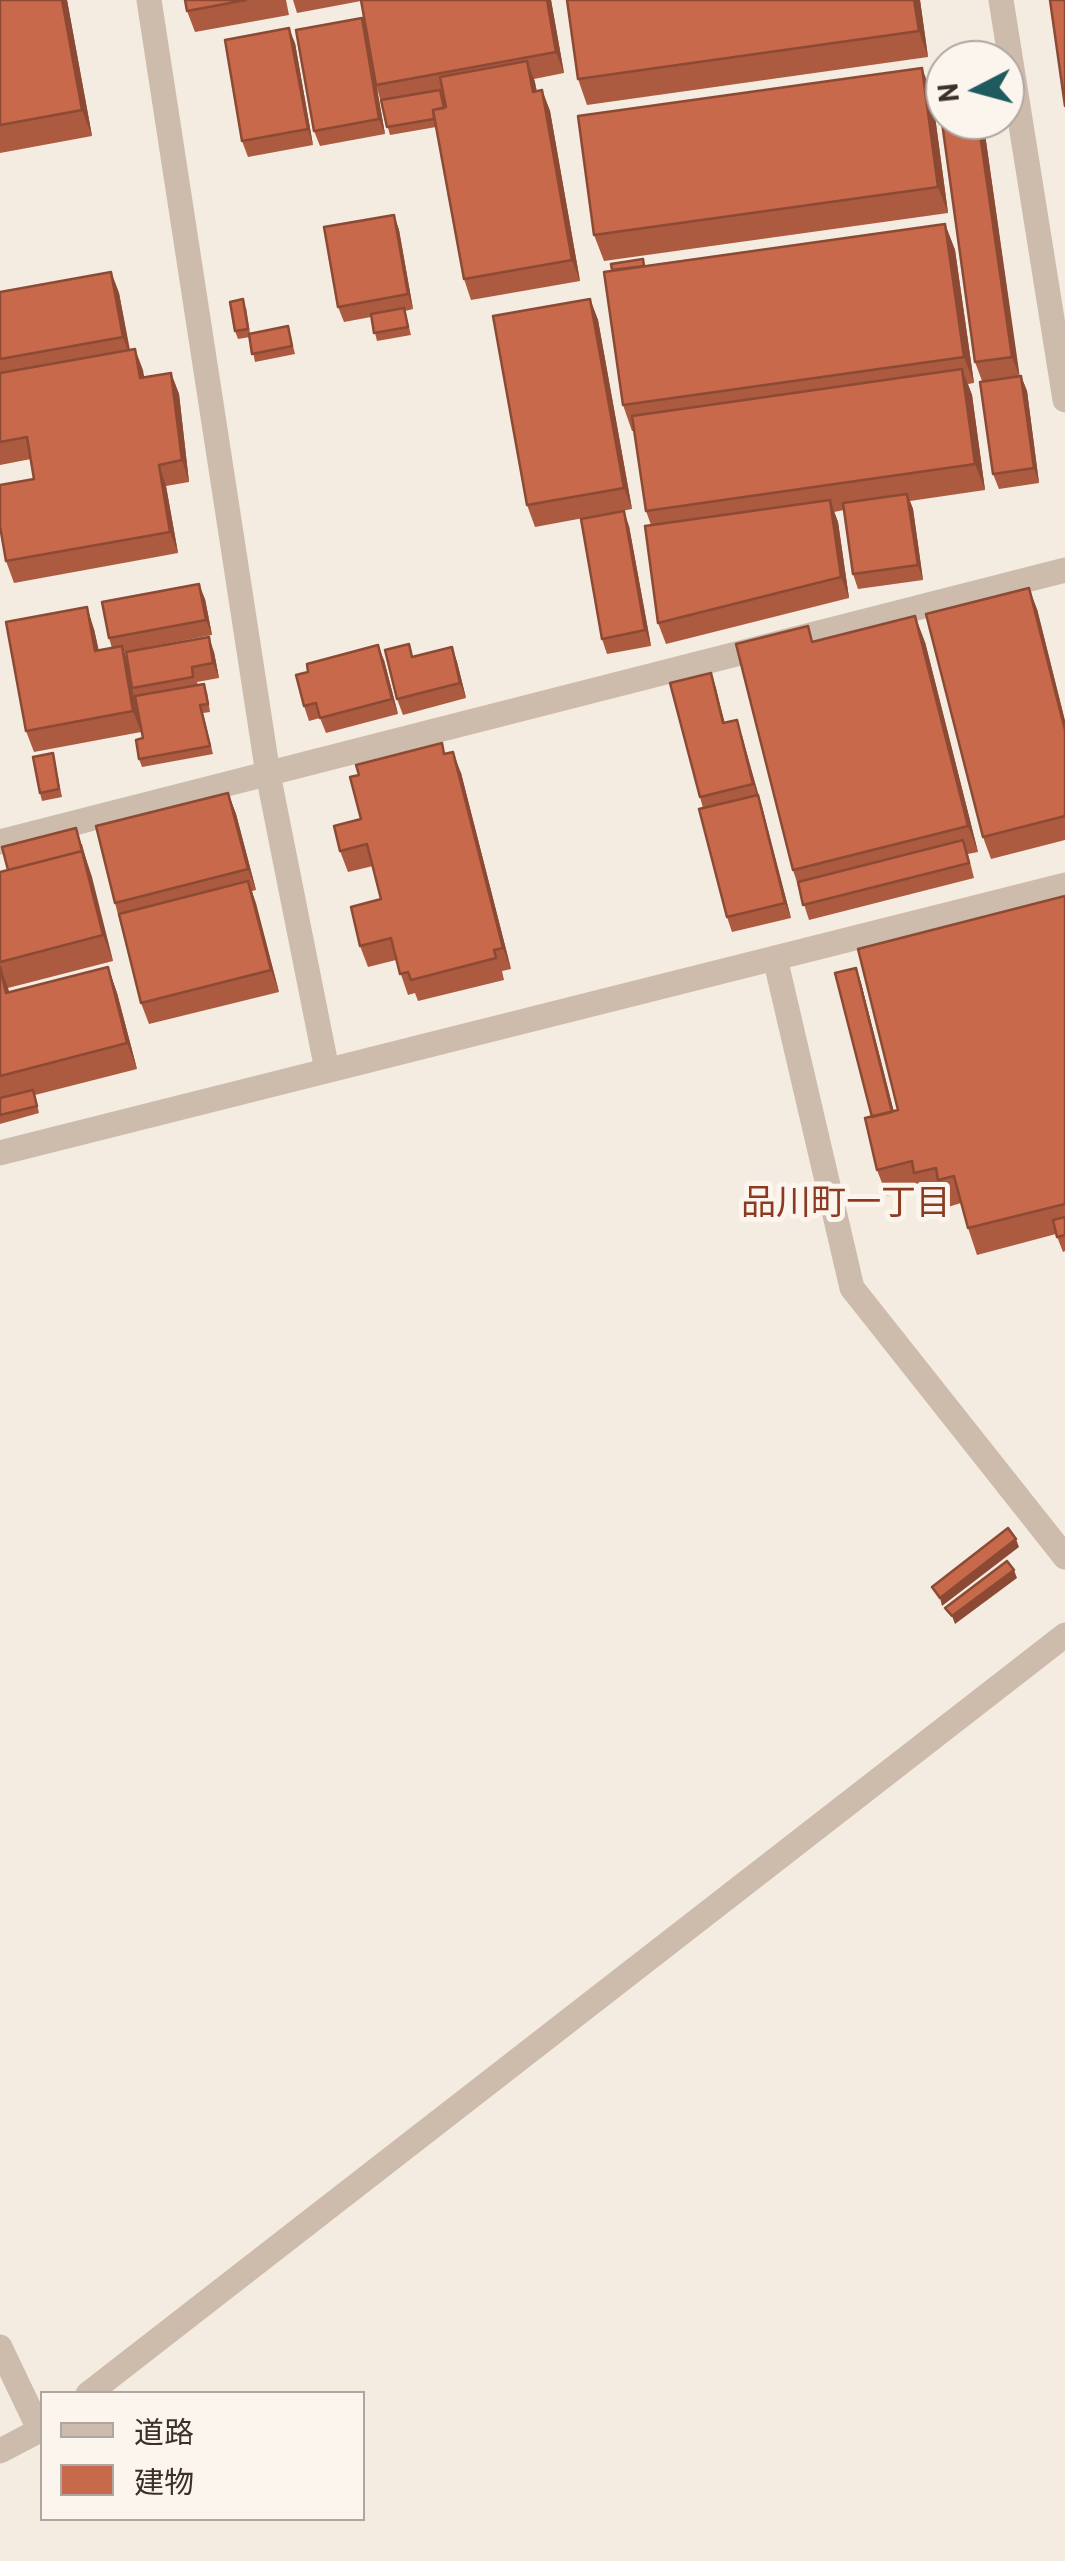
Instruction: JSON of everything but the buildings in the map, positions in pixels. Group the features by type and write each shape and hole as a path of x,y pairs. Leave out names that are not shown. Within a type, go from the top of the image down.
{"street":[{"path":"149,0 268,774 328,1070"},
{"path":"1000,0 1065,400"},
{"path":"0,842 1065,570"},
{"path":"0,1153 1065,885"},
{"path":"775,958 852,1288 1065,1557"},
{"path":"92,2391 1065,1635"},
{"path":"0,2347 40,2428"},
{"path":"0,2451 40,2431"}],"district":[{"name":"品川町一丁目","path":"846,1202"}]}
